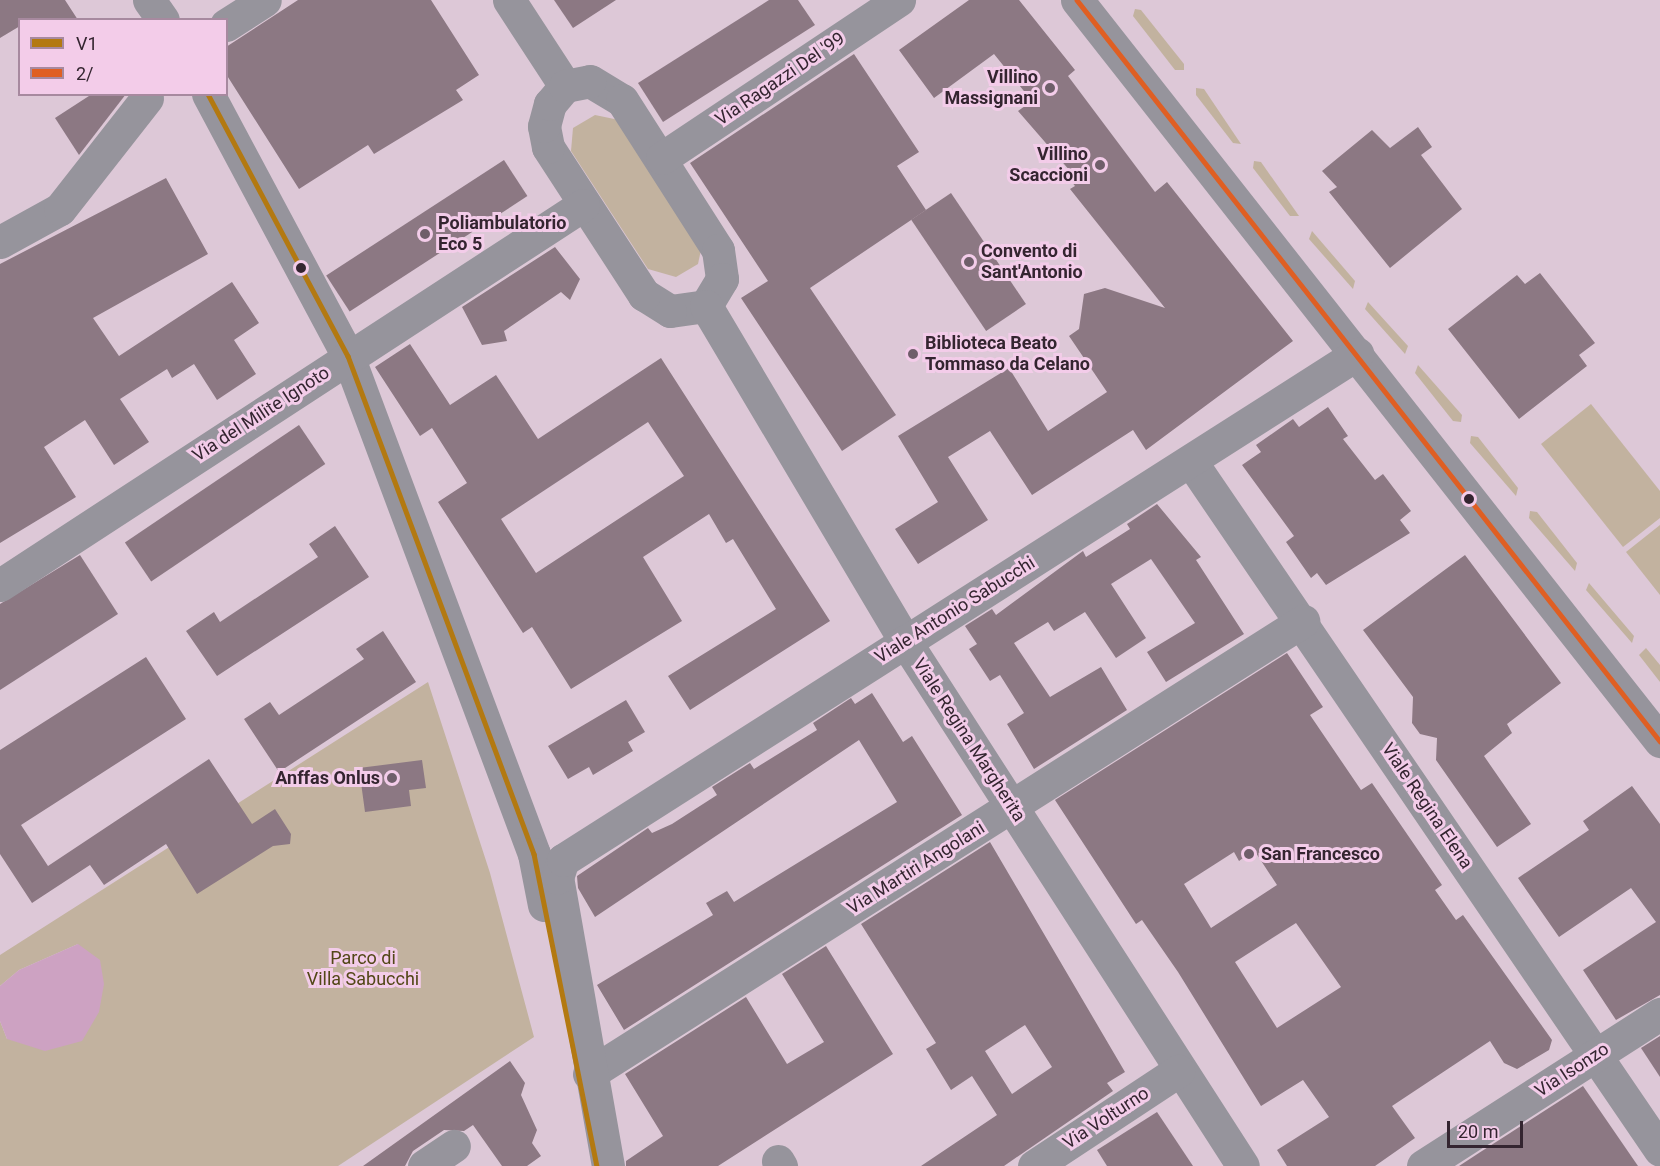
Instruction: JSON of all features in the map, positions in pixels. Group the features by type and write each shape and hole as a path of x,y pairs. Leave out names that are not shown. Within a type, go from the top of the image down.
{"street":[{"path":"149,0 162,18"},
{"path":"228,24 266,0"},
{"path":"509,0 565,86"},
{"name":"Via Ragazzi Del '99","path":"662,158 899,0"},
{"path":"1077,0 1660,741"},
{"path":"590,81 608,88 622,100 662,158 718,250 722,279 706,306 670,311 644,296 583,205 548,147 544,126 550,104 565,86 590,81"},
{"path":"209,96 348,356 534,854 597,1166"},
{"path":"0,242 60,209 147,98"},
{"name":"Via del Milite Ignoto","path":"0,585 348,356 583,205"},
{"name":"Viale Regina Margherita","path":"706,306 905,641 1013,807 1178,1071 1243,1166"},
{"name":"Viale Antonio Sabucchi","path":"589,1074 557,869 905,641 1192,463 1357,354"},
{"name":"Viale Regina Elena","path":"1192,463 1303,621 1594,1056 1660,1150"},
{"name":"Via Martiri Angolani","path":"589,1074 1303,621"},
{"name":"Via Isonzo","path":"1423,1166 1660,1014"},
{"name":"Via Volturno","path":"1034,1166 1178,1071"},
{"path":"589,1074 608,1166"},
{"path":"424,1166 454,1146"}],"green space":[{"path":"1135,9 1141,10 1184,64 1184,70 1175,70 1133,16"},
{"path":"1196,88 1204,89 1241,144 1233,143 1196,95"},
{"path":"595,115 619,120 702,245 698,264 676,277 648,269 571,151 573,128"},
{"path":"1254,161 1261,162 1299,216 1290,216 1253,168"},
{"path":"1312,231 1355,281 1353,289 1309,239"},
{"path":"1368,302 1408,346 1405,354 1365,309"},
{"path":"1418,365 1462,415 1461,422 1453,421 1415,373"},
{"path":"1591,404 1660,491 1660,518 1623,547 1541,444"},
{"path":"1471,436 1478,437 1518,488 1516,496 1470,443"},
{"path":"1530,511 1537,512 1577,563 1575,571 1529,518"},
{"path":"1660,525 1660,595 1626,552"},
{"path":"1589,583 1634,636 1632,643 1586,590"},
{"path":"1646,648 1660,665 1660,682 1639,655"},
{"name":"Parco di Villa Sabucchi","path":"428,682 490,873 534,1037 338,1166 0,1166 0,1021 7,1039 78,944 19,970 0,986 0,955"}],"shaded area":[{"path":"78,944 100,960 104,984 99,1012 82,1041 45,1051 7,1039 0,1021 0,986 19,970"}],"building":[{"path":"0,0 65,0 77,18 18,18 18,27 0,38"},
{"path":"298,0 431,0 479,75 456,90 463,100 374,154 368,145 299,189 228,77 228,46"},
{"path":"554,0 616,0 573,28"},
{"path":"769,0 798,0 815,25 663,122 638,83"},
{"path":"969,0 1019,0 1075,70 1068,76 1155,192 1167,182 1293,341 1146,450 1133,430 1032,495 990,431 948,457 988,520 918,564 895,529 938,502 898,436 1009,368 1048,431 1107,392 1069,336 1079,329 1084,294 1105,288 1165,308 1070,189 1075,186 1066,175 1071,172 1018,111 1032,101 994,54 934,98 899,50"},
{"path":"854,54 919,152 897,166 926,210 810,288 896,415 842,451 741,298 768,281 690,163"},
{"path":"89,96 124,96 79,155 55,118"},
{"path":"1418,127 1432,147 1421,155 1462,209 1390,268 1329,192 1337,187 1322,171 1372,130 1390,148"},
{"name":"Poliambulatorio Eco 5","path":"504,160 527,196 350,312 326,275"},
{"path":"166,178 208,254 93,318 119,356 232,282 259,323 234,340 256,374 217,400 194,364 172,378 167,369 120,399 149,442 114,465 85,420 44,447 76,497 0,543 0,264"},
{"name":"Convento di Sant'Antonio","path":"951,193 1026,304 986,331 911,220"},
{"path":"555,247 580,279 570,300 561,292 504,331 507,341 482,345 462,307"},
{"path":"1540,273 1595,343 1579,355 1587,366 1519,419 1448,329 1517,275 1525,284"},
{"path":"410,344 450,405 496,375 538,439 661,358 830,621 690,710 668,676 776,609 733,539 726,543 709,514 643,557 682,621 571,689 532,627 523,633 438,502 467,483 432,428 420,436 375,367","holes":["648,422 684,476 536,573 501,519"]},
{"path":"1328,407 1348,436 1343,439 1375,480 1383,474 1411,511 1400,520 1410,533 1326,585 1317,573 1311,578 1286,542 1294,536 1242,465 1261,452 1256,445 1293,419 1299,427"},
{"path":"299,425 325,464 151,581 125,542"},
{"path":"1157,504 1201,557 1196,560 1244,634 1166,682 1147,652 1195,623 1151,559 1111,584 1146,638 1116,658 1085,612 1054,631 1048,622 1014,643 1050,697 1101,667 1127,710 1034,769 1007,724 1024,713 1000,675 990,681 969,649 977,644 965,626 992,609 996,615 1083,551 1086,557 1130,529 1127,524"},
{"path":"335,526 369,577 217,676 186,631 214,612 220,622 318,557 309,544"},
{"path":"80,555 118,614 0,690 0,604"},
{"path":"1465,555 1561,683 1507,724 1512,733 1484,756 1531,824 1497,847 1436,760 1437,738 1420,734 1412,723 1413,697 1363,630"},
{"path":"383,631 416,682 279,772 244,719 270,702 279,715 364,659 356,649"},
{"path":"1287,653 1323,707 1310,715 1361,790 1372,783 1442,885 1435,890 1456,920 1463,915 1552,1040 1549,1050 1517,1069 1504,1063 1490,1041 1392,1106 1415,1138 1375,1166 1287,1166 1277,1150 1329,1117 1303,1080 1261,1106 1178,972 1142,920 1136,924 1055,800","holes":["1254,850 1277,885 1211,928 1184,884 1234,852 1239,861","1296,923 1341,987 1277,1028 1235,962"]},
{"path":"146,657 186,719 21,825 48,866 209,759 252,824 275,809 291,834 290,844 273,846 197,894 166,844 104,885 90,865 32,903 0,854 0,750"},
{"path":"872,693 903,742 912,736 962,815 624,1030 597,985 713,915 706,903 727,891 734,902 897,802 859,740 595,917 578,888 577,876 648,828 652,833 672,824 717,795 712,787 750,763 754,769 817,730 813,723 851,698 855,704"},
{"path":"626,700 645,732 628,742 633,751 593,775 589,767 568,779 548,746"},
{"name":"Anffas Onlus","path":"422,760 426,788 409,790 411,806 365,812 359,768"},
{"path":"1632,786 1660,824 1660,995 1616,1020 1583,970 1656,922 1631,888 1559,937 1518,878 1589,830 1583,821"},
{"path":"990,842 1125,1072 1107,1083 1113,1091 1004,1166 921,1166 997,1115 972,1076 951,1090 926,1049 936,1043 861,924","holes":["1025,1025 1052,1067 1012,1094 985,1051"]},
{"path":"826,946 893,1054 718,1166 626,1166 626,1161 663,1136 625,1074 746,997 787,1064 824,1042 782,974"},
{"path":"1660,1036 1660,1077 1641,1048"},
{"path":"510,1061 525,1083 521,1095 537,1130 532,1143 541,1156 527,1166 502,1166 473,1125 464,1131 444,1130 413,1151 405,1166 363,1166"},
{"path":"1583,1086 1638,1166 1459,1166 1482,1151"},
{"path":"1157,1112 1193,1166 1107,1166 1097,1150"}],"transit line":[{"name":"2/","path":"1077,0 1660,741"},
{"name":"V1","path":"209,96 348,356 534,854 597,1166"}],"place":[{"name":"Villino Massignani","path":"1050,88"},
{"name":"Villino Scaccioni","path":"1100,165"},
{"name":"Poliambulatorio Eco 5","path":"425,234"},
{"name":"Convento di Sant'Antonio","path":"969,262"},
{"name":"Biblioteca Beato Tommaso da Celano","path":"913,354"},
{"name":"Anffas Onlus","path":"392,778"},
{"name":"San Francesco","path":"1249,854"}]}
